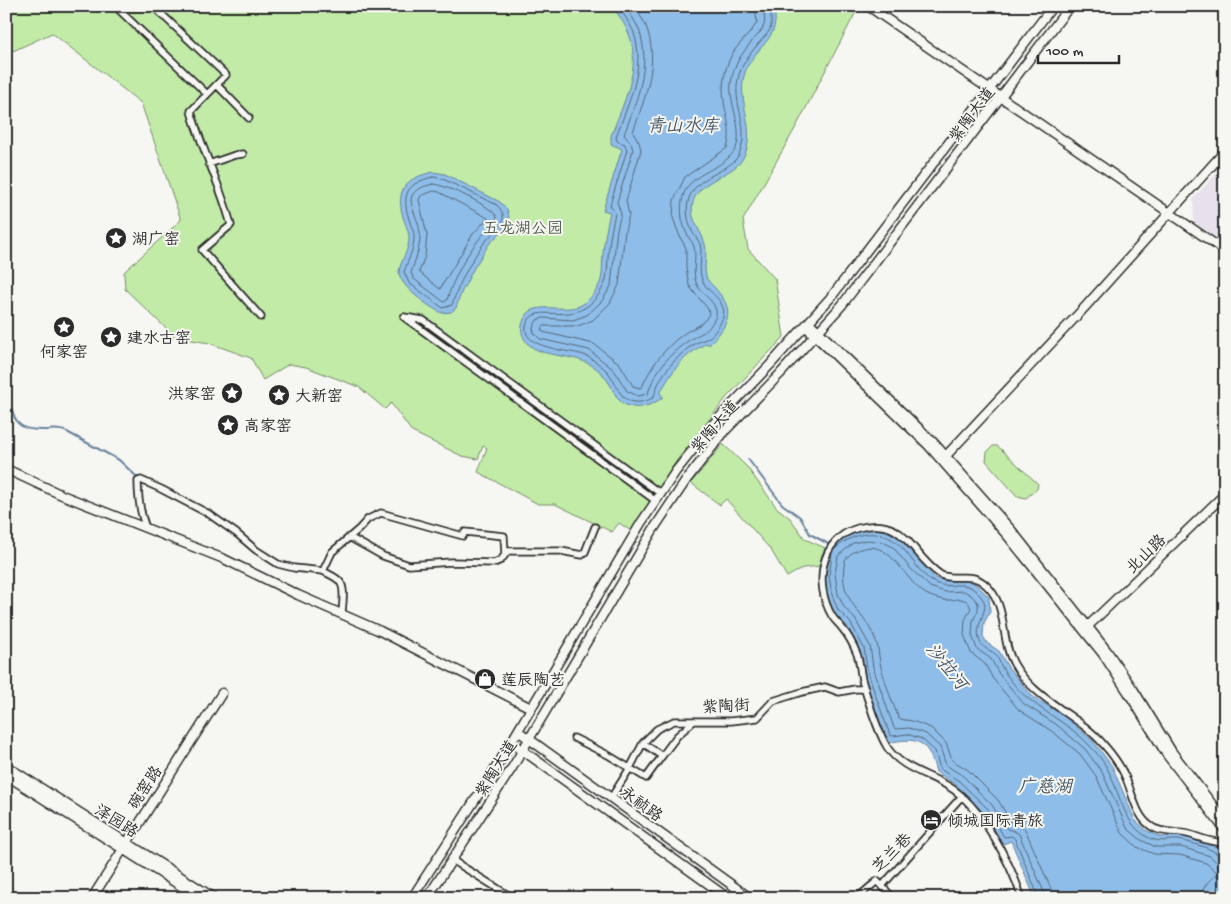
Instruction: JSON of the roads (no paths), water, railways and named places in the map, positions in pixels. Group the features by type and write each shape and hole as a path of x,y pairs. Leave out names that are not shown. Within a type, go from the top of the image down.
{"street":[{"path":"115,6 208,94"},
{"path":"153,6 226,75 191,111 197,134 226,207 230,225 202,250 261,317"},
{"path":"868,6 1225,251"},
{"name":"紫陶大道","path":"412,898 518,731 661,494 715,422 807,324 860,260 1053,6"},
{"name":"紫陶大道","path":"427,898 529,739 653,530 682,486 725,431 842,305 1070,6"},
{"path":"217,85 250,118"},
{"path":"944,458 1085,307 1225,152"},
{"path":"209,164 235,155 244,154"},
{"path":"656,501 404,317 413,317 424,321 661,494"},
{"path":"807,324 908,425 944,458 1086,628 1133,688 1172,752 1225,821"},
{"path":"6,469 62,495 224,559 298,595 380,631 531,708"},
{"path":"146,528 141,515 138,481 141,480 161,488 209,514 256,550 278,564 323,571 338,580 341,583 343,599 342,614"},
{"name":"北山路","path":"1086,628 1225,494"},
{"path":"323,571 330,554 368,519 381,513 463,536 465,532 504,536 505,555"},
{"path":"349,537 383,556 409,565 451,562 494,563 501,560 508,552 561,552 582,555 595,527"},
{"path":"1022,898 1000,849 979,814 962,796 946,785 912,768 892,753 885,743 865,689 859,661 853,645 843,629 832,617 825,598 822,567 825,556 830,547 839,538 852,530 864,527 882,527 895,530 905,537 941,575 948,577 972,577 985,584 992,591 998,602 1004,637 1014,664 1034,689 1081,722 1104,745 1119,764 1138,809 1147,824 1167,832 1186,834 1216,842 1225,842"},
{"path":"1086,628 1167,755 1225,830"},
{"name":"紫陶街","path":"611,798 643,743 657,729 674,722 731,722 758,718 773,700 825,687 839,692 865,689"},
{"name":"碗窑路","path":"92,898 222,692"},
{"path":"574,738 608,755 646,778 677,736 694,721"},
{"name":"永祯路","path":"518,731 750,898"},
{"name":"永祯路","path":"511,742 728,898"},
{"path":"643,743 662,756"},
{"name":"泽园路","path":"6,766 200,898"},
{"name":"泽园路","path":"6,775 214,898"},
{"name":"芝兰巷","path":"857,898 876,880 882,886 962,796"},
{"path":"452,860 513,898"},
{"path":"882,886 893,898"}],"water":[{"name":"青山水库","path":"613,6 773,6 775,18 771,35 753,58 744,76 743,96 748,138 743,158 739,164 702,188 693,202 692,208 693,218 702,236 706,250 705,269 707,279 718,291 727,308 728,314 724,327 709,345 707,343 698,348 679,364 660,393 663,397 653,404 641,407 629,406 618,399 600,372 590,364 535,349 527,343 522,330 527,314 533,310 576,307 583,304 594,294 601,280 604,243 610,212 603,210 622,149 611,144 611,136 629,86 633,60 629,34"},
{"path":"433,172 445,174 500,202 507,209 509,217 506,227 489,244 474,268 461,293 456,308 451,312 442,313 423,302 409,290 400,278 399,272 409,241 409,234 401,207 402,192 410,181"},
{"name":"广慈湖","path":"867,528 886,531 899,538 935,578 946,581 969,580 989,597 990,612 984,623 983,636 987,643 999,651 1008,667 1032,696 1064,716 1093,741 1112,766 1135,820 1147,831 1161,837 1182,836 1218,847 1225,856 1225,892 1218,898 1035,898 1011,841 1003,844 984,813 955,784 936,772 925,747 920,743 907,740 888,743 862,670 859,650 846,625 834,613 827,597 824,575 825,563 837,541 848,533"}],"waterway":[{"path":"6,392 15,417 22,426 27,429 58,429 67,432 119,460 138,478"},
{"name":"沙拉河","path":"748,459 782,504 800,517 810,534 832,546"}],"place":[{"name":"湖广窑","path":"116,238"},
{"name":"何家窑","path":"64,327"},
{"name":"建水古窑","path":"111,337"},
{"name":"洪家窑","path":"232,393"},
{"name":"大新窑","path":"279,395"},
{"name":"高家窑","path":"228,425"},
{"name":"莲辰陶艺","path":"485,679"},
{"name":"倾城国际青旅","path":"931,820"}],"park label":[{"name":"五龙湖公园","path":"523,227"}]}
